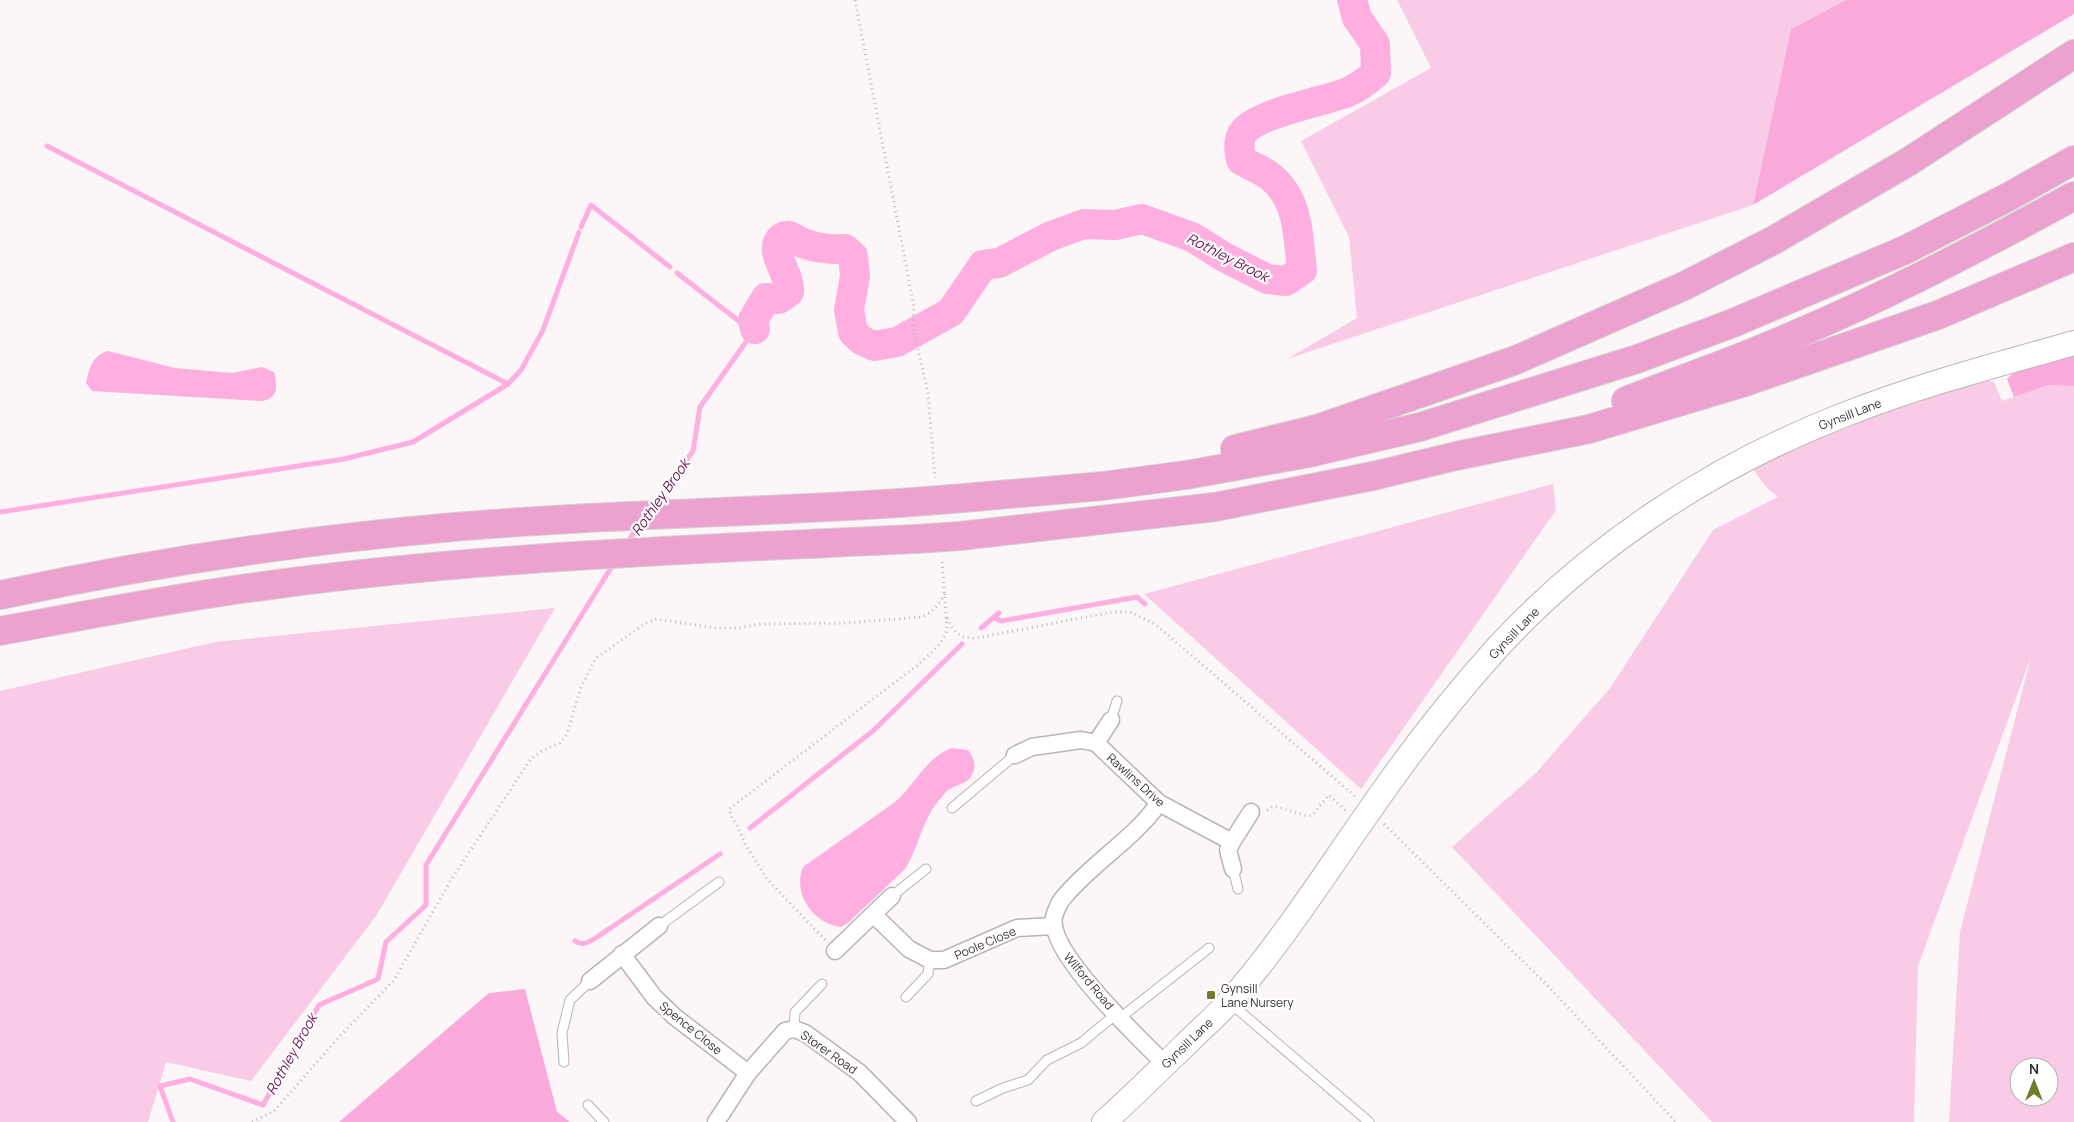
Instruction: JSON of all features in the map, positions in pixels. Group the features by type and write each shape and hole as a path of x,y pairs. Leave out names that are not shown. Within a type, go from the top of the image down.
{"highway":[{"path":"998,496 1181,462 1320,428 1516,360 1684,286 1774,240 1908,162 2074,54"},
{"path":"0,595 238,551 443,528 676,513 913,502 944,490 998,496 1103,486 1186,475 1309,453 1420,427 1637,359 1810,291 1905,250 2010,196 2074,160"},
{"path":"1456,456 1619,403 1770,346 1870,302 1954,261 2074,196"},
{"path":"0,631 127,607 279,584 428,568 592,555 960,536 1215,507 1373,476 1456,456 1589,429 1742,383 1938,315 2074,257"},
{"path":"0,641 127,607"}],"street":[{"name":"Gynsill Lane","path":"1104,1122 1228,1002 1295,918 1365,817 1442,714 1496,650 1532,612 1567,581 1643,521 1706,480 1773,446 1840,416 1977,371 2074,343"},
{"name":"Rawlins Drive","path":"1096,743 1111,720"},
{"name":"Rawlins Drive","path":"1015,756 1032,747 1081,740 1096,743 1159,803 1232,842"},
{"path":"1054,926 1054,917 1063,898 1146,821 1159,803"},
{"path":"1233,869 1228,850 1250,814"},
{"path":"835,951 892,896"},
{"path":"874,915 909,949 930,960"},
{"path":"590,981 659,926"},
{"name":"Poole Close","path":"930,960 944,960 1016,928 1054,926"},
{"name":"Wilford Road","path":"1054,926 1059,942 1068,958 1118,1016 1165,1064"},
{"name":"Spence Close","path":"622,954 654,997 675,1018 748,1073"},
{"name":"Storer Road","path":"716,1122 748,1073 785,1031 794,1029 805,1032 860,1073 908,1122"}],"lane":[{"path":"1111,720 1117,701"},
{"path":"952,808 1015,756"},
{"path":"892,896 926,869"},
{"path":"1233,869 1238,889"},
{"path":"659,926 719,882"},
{"path":"976,1101 1004,1088 1028,1080 1047,1060 1081,1043 1209,948"},
{"path":"906,997 928,974 930,960"},
{"path":"564,1062 562,1032 570,1000 590,981"},
{"path":"794,1029 795,1012 822,984"},
{"path":"1228,1002 1369,1122"},
{"path":"588,1105 604,1122"}],"path":[{"path":"855,0 913,300 915,338 928,393 944,490"},
{"path":"835,951 767,879 745,844 729,809 919,664 945,637 947,617 942,556"},
{"path":"252,1122 274,1111 340,1036 394,980 451,880 530,760 540,752 560,743 567,734 580,686 596,658 646,623 657,619 715,628 739,628 761,624 845,623 922,617 937,607 945,594"},
{"path":"947,617 954,632 964,638 977,638 1112,612 1130,612 1155,624 1548,986 1676,1122"},
{"path":"1250,814 1260,814 1274,806 1308,816 1312,815 1329,795 1365,817"}],"shaded area":[{"path":"1397,0 1846,0 1791,29 1753,205 1287,359 1357,318 1349,237 1301,141 1431,68"},
{"path":"1846,0 2074,0 2074,14 1753,205 1791,29"},
{"path":"108,351 175,368 232,373 262,367 274,372 276,391 271,398 262,401 92,391 86,383 90,367 95,359"},
{"path":"2074,355 2074,386 2048,385 2014,397 2007,379 2017,369"},
{"path":"1980,379 1994,382 2002,401 2048,385 2074,386 2074,1122 1949,1122 1960,932 2031,657 1918,966 1914,1122 1712,1122 1452,847 1537,772 1610,688 1713,530 1778,497 1768,489 1752,468 1855,421"},
{"path":"1553,484 1556,510 1361,789 1144,594"},
{"path":"555,608 376,916 251,1081 166,1062 148,1122 0,1122 0,691 215,642"},
{"path":"952,748 968,750 974,762 974,771 968,780 947,791 935,805 905,869 848,923 841,927 831,925 814,914 803,897 800,877 803,867 895,802 935,758"},
{"path":"525,989 557,1112 570,1122 339,1122 489,993"}],"waterway":[{"name":"Rothley Brook","path":"755,329 753,320 766,298 779,299 789,292 787,279 777,252 780,240 786,236 813,246 845,249 853,256 855,276 849,310 853,332 861,340 874,346 897,342 951,312 983,265 999,263 1051,236 1084,224 1115,225 1142,219 1192,237 1224,257 1267,279 1286,281 1302,270 1296,219 1287,196 1280,186 1264,172 1241,160 1240,141 1242,134 1260,120 1348,92 1363,84 1376,73 1375,44 1357,18 1352,0"},
{"path":"47,146 508,384"},
{"path":"581,227 591,205 670,267"},
{"path":"0,512 344,459 413,442 508,384 521,370 543,330 579,232"},
{"path":"677,273 753,332"},
{"name":"Rothley Brook","path":"652,506 693,451 700,407 755,329"},
{"name":"Rothley Brook","path":"627,543 639,525"},
{"name":"Rothley Brook","path":"173,1122 160,1086 190,1079 263,1105 319,1005 378,979 386,942 426,905 426,865 614,563"},
{"path":"994,617 1001,621 1137,597 1145,604"},
{"path":"981,628 999,613"},
{"path":"750,828 874,730 962,644"},
{"path":"575,941 582,944 594,939 720,854"}],"place":[{"name":"Gynsill Lane Nursery","path":"1211,995"}]}
